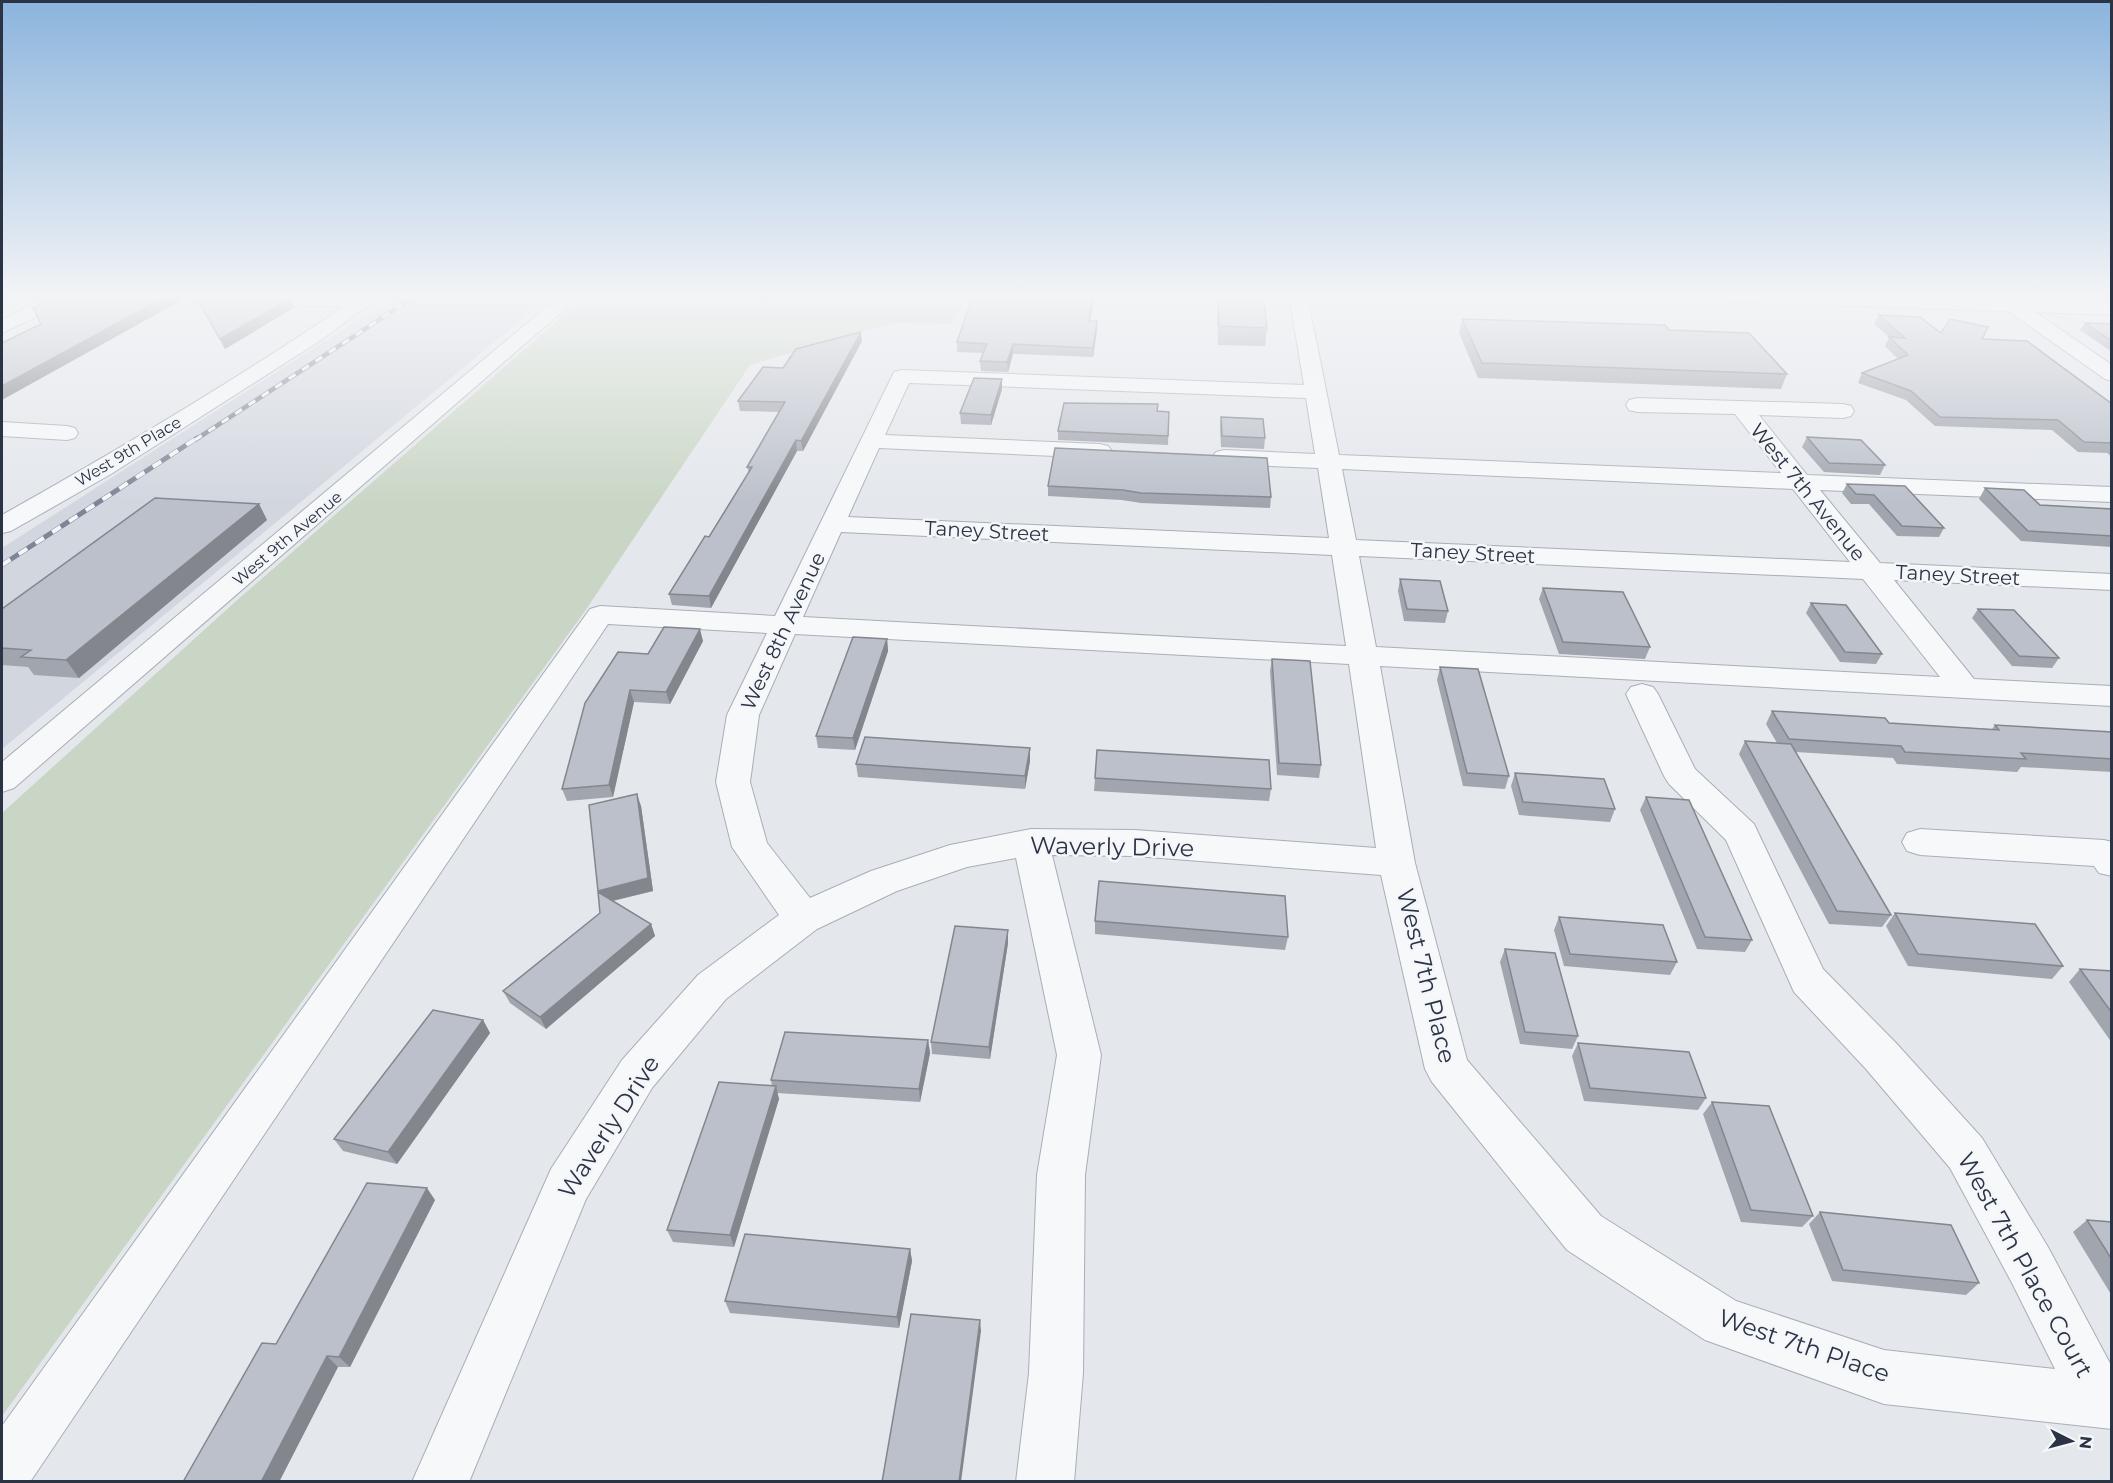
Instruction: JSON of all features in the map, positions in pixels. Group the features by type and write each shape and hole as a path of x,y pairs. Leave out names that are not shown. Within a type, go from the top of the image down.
{"street":[{"name":"West 9th Place","path":"5,520 102,469 266,364"},
{"name":"West 9th Avenue","path":"2,780 491,364"},
{"name":"West 7th Place","path":"1310,364 1363,656 1397,863 1447,1069 1584,1233 1723,1322 1884,1377 2106,1401"},
{"name":"West 8th Avenue","path":"803,918 750,847 733,782 743,715 902,376 1315,392"},
{"path":"1636,405 1843,411"},
{"name":"West 7th Avenue","path":"1741,408 1965,688"},
{"path":"2,429 67,433"},
{"path":"871,441 1117,452"},
{"path":"1199,456 2112,495"},
{"name":"Taney Street","path":"834,524 2112,582"},
{"path":"2,1473 600,615 2112,696"},
{"name":"West 7th Place Court","path":"1642,694 1681,776 1741,832 1808,980 1881,1056 1966,1153 2106,1401"},
{"path":"1031,842 1079,1055 1061,1175 1056,1373 1045,1482"},
{"name":"Waverly Drive","path":"440,1482 568,1185 637,1074 712,987 803,918 884,881 952,858 1031,842 1135,843 1397,863"},
{"path":"1920,843 2104,853 2112,863"}],"shaded area":[{"path":"289,364 467,364 2,749 2,548"}],"green space":[{"path":"508,364 753,364 585,611 2,1416 2,813 235,602"}],"building":[{"path":"2,364 42,364 2,386"},
{"path":"786,364 843,364 801,441 796,440 709,596 669,594 705,536 709,537 752,467 747,467 785,402 738,401 763,367 783,368"},
{"path":"1515,364 1778,364 1787,374"},
{"path":"1884,364 2058,364 2112,404 2112,443 2084,442 2058,420 1940,417 1911,391 1862,373"},
{"path":"974,378 1002,379 991,415 960,413"},
{"path":"1064,403 1158,404 1157,411 1169,412 1168,436 1058,431"},
{"path":"1221,417 1263,419 1265,438 1222,436"},
{"path":"1807,437 1861,440 1885,465 1829,463"},
{"path":"1055,448 1267,458 1271,497 1141,493 1048,486"},
{"path":"1847,484 1905,486 1944,528 1902,526 1874,495 1856,494"},
{"path":"1985,488 2024,490 2040,505 2112,509 2112,536 2028,531"},
{"path":"155,498 259,504 66,660 21,657 31,650 2,648 2,609"},
{"path":"1400,579 1440,581 1448,611 1407,609"},
{"path":"1543,588 1623,592 1650,647 1563,642"},
{"path":"1811,603 1846,605 1882,654 1845,652"},
{"path":"1978,609 2014,610 2059,658 2019,656"},
{"path":"664,627 700,629 666,692 630,690 609,785 562,789 585,703 618,652 648,654"},
{"path":"853,637 887,639 853,738 816,736"},
{"path":"1272,659 1310,661 1321,765 1279,763"},
{"path":"1440,667 1478,669 1509,776 1467,773"},
{"path":"1772,711 1885,718 1889,723 1999,730 1995,725 2112,732 2112,759 2021,753 2026,759 1905,752 1901,746 1789,739"},
{"path":"865,737 1030,748 1025,776 856,764"},
{"path":"1745,741 1791,744 1891,915 1837,911"},
{"path":"1097,750 1269,760 1271,789 1095,778"},
{"path":"1515,773 1604,779 1615,809 1523,802"},
{"path":"637,794 648,878 598,891 589,805"},
{"path":"1646,797 1689,800 1752,940 1705,937"},
{"path":"1099,881 1285,896 1288,937 1095,921"},
{"path":"598,892 651,924 540,1017 503,991 600,913"},
{"path":"1895,913 2035,924 2063,966 1918,954"},
{"path":"1559,917 1663,925 1677,962 1570,954"},
{"path":"955,926 1008,930 989,1047 931,1042"},
{"path":"1505,949 1555,953 1578,1036 1525,1032"},
{"path":"2080,969 2112,971 2112,1013"},
{"path":"433,1010 483,1020 388,1152 334,1139"},
{"path":"785,1032 928,1040 919,1089 771,1080"},
{"path":"1578,1043 1689,1052 1706,1098 1590,1088"},
{"path":"719,1082 776,1086 730,1235 667,1230"},
{"path":"1712,1102 1769,1106 1813,1216 1751,1210"},
{"path":"367,1183 427,1188 339,1357 327,1356 261,1482 183,1482 262,1343 276,1344"},
{"path":"1820,1212 1951,1225 1979,1283 1843,1270"},
{"path":"2087,1220 2112,1222 2112,1260"},
{"path":"745,1234 910,1249 897,1317 725,1301"},
{"path":"911,1314 980,1320 959,1482 882,1482"}],"railway":[{"path":"195,440 311,364"},
{"path":"2,565 197,438"}]}
